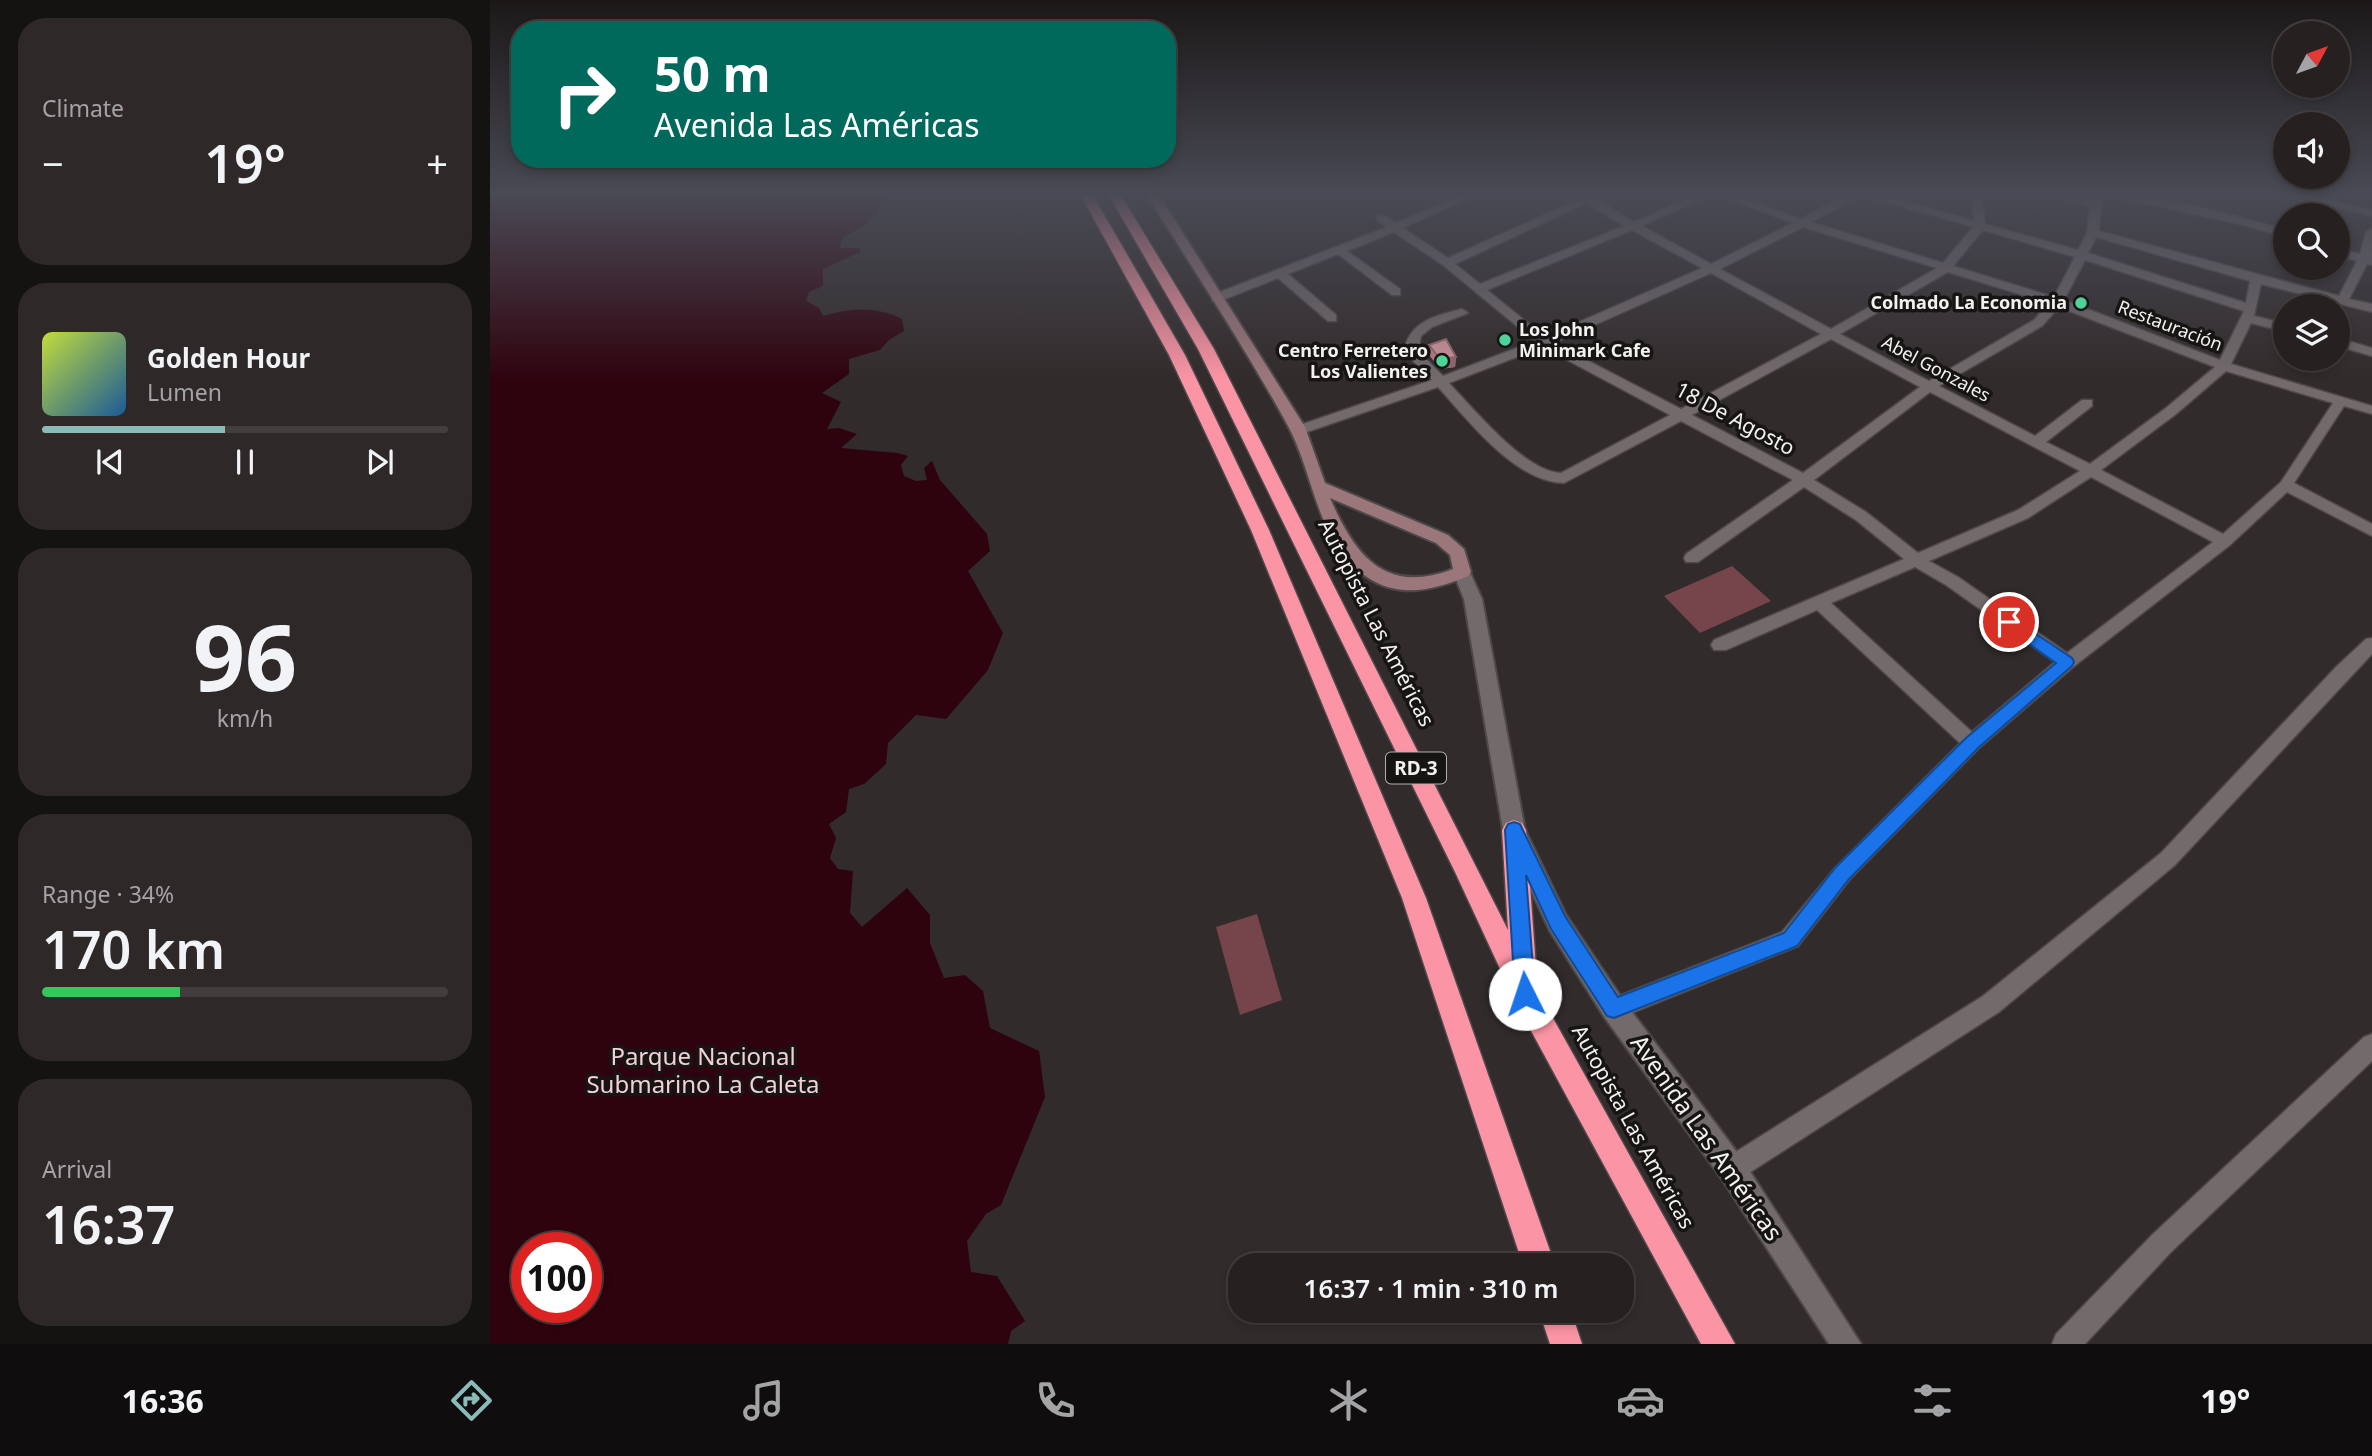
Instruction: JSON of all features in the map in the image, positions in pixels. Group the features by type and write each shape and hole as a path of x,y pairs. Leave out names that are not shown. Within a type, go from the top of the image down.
{"highway":[{"name":"RD-3","path":"1120,255 1177,355 1265,542 1414,898 1535,1253"},
{"name":"Autopista Las Américas","path":"1150,255 1206,349 1465,866 1525,994 1719,1344"},
{"path":"1514,830 1525,994"},
{"path":"1559,1323 1566,1344"}],"main road":[{"path":"1189,255 1299,430 1318,486 1339,532 1356,557 1384,580 1411,587 1441,581 1462,572"},
{"name":"Avenida Las Américas","path":"1318,486 1442,539 1458,553 1462,572"}],"street":[{"path":"1216,298 1327,255"},
{"path":"1345,255 1396,292"},
{"name":"18 De Agosto","path":"1435,255 1545,343 1804,480 1861,516 1916,560 2067,662"},
{"path":"1447,263 1465,255"},
{"path":"1478,289 1562,255"},
{"name":"Abel Gonzales","path":"1685,255 2089,472 2224,541"},
{"path":"1299,430 1545,343 1737,255"},
{"name":"Restauración","path":"1900,255 2057,302 2224,366 2372,410"},
{"path":"1462,313 1424,326 1414,334 1412,352 1507,450 1549,477 1564,478 1831,334 1944,269 1956,255"},
{"path":"1692,558 1804,480 1929,387 2038,323 2057,302 2082,255 2273,323"},
{"path":"2170,255 2321,294"},
{"path":"2346,294 2368,260 2350,255"},
{"path":"1280,273 1332,318"},
{"path":"1720,645 2023,514 2089,472 2171,411 2224,366 2249,313 2256,279"},
{"path":"2350,301 2372,308"},
{"path":"2350,346 2372,352"},
{"path":"1614,1009 1790,939 1843,873 1972,743 2067,662 2224,541 2286,485 2341,400"},
{"path":"2035,443 2087,403"},
{"path":"2286,485 2372,531"},
{"name":"Avenida Las Américas","path":"1462,572 1473,599 1514,830 1558,923 1614,1009 1732,1169 1846,1344"},
{"path":"1819,602 1972,743"},
{"path":"1732,1169 1991,1004 2168,859 2342,672 2372,644"},
{"path":"2066,1344 2162,1243 2372,1045"}],"shaded area":[{"name":"Parque Nacional Submarino La Caleta","path":"490,255 854,255 823,269 823,286 809,292 806,301 819,308 823,316 843,311 873,310 902,319 904,331 889,340 880,350 849,359 849,374 822,393 841,402 827,429 839,428 857,434 841,448 908,456 901,465 904,476 916,481 927,480 924,468 932,461 940,480 987,534 990,551 968,571 1003,633 988,670 946,719 916,715 888,743 886,764 864,784 849,789 846,812 829,824 836,838 830,858 838,869 853,871 850,913 862,927 907,888 930,915 930,943 944,978 965,975 983,991 990,1028 1039,1051 1045,1097 1001,1205 986,1214 967,1241 971,1272 997,1276 1025,1321 1011,1331 1008,1344 490,1344"},
{"path":"1732,566 1771,601 1700,633 1664,596"},
{"path":"1257,914 1282,1000 1240,1015 1216,927"}],"building":[{"path":"1446,339 1456,357 1440,359 1429,345"}],"place":[{"name":"Colmado La Economia","path":"2081,303"},
{"name":"Los John Minimark Cafe","path":"1505,340"},
{"name":"Centro Ferretero Los Valientes","path":"1442,361"}],"route":[{"path":"1525,994 1514,830 1558,923 1614,1009 1790,939 1843,873 1927,788 1972,743 2067,662 2009,622"}]}
